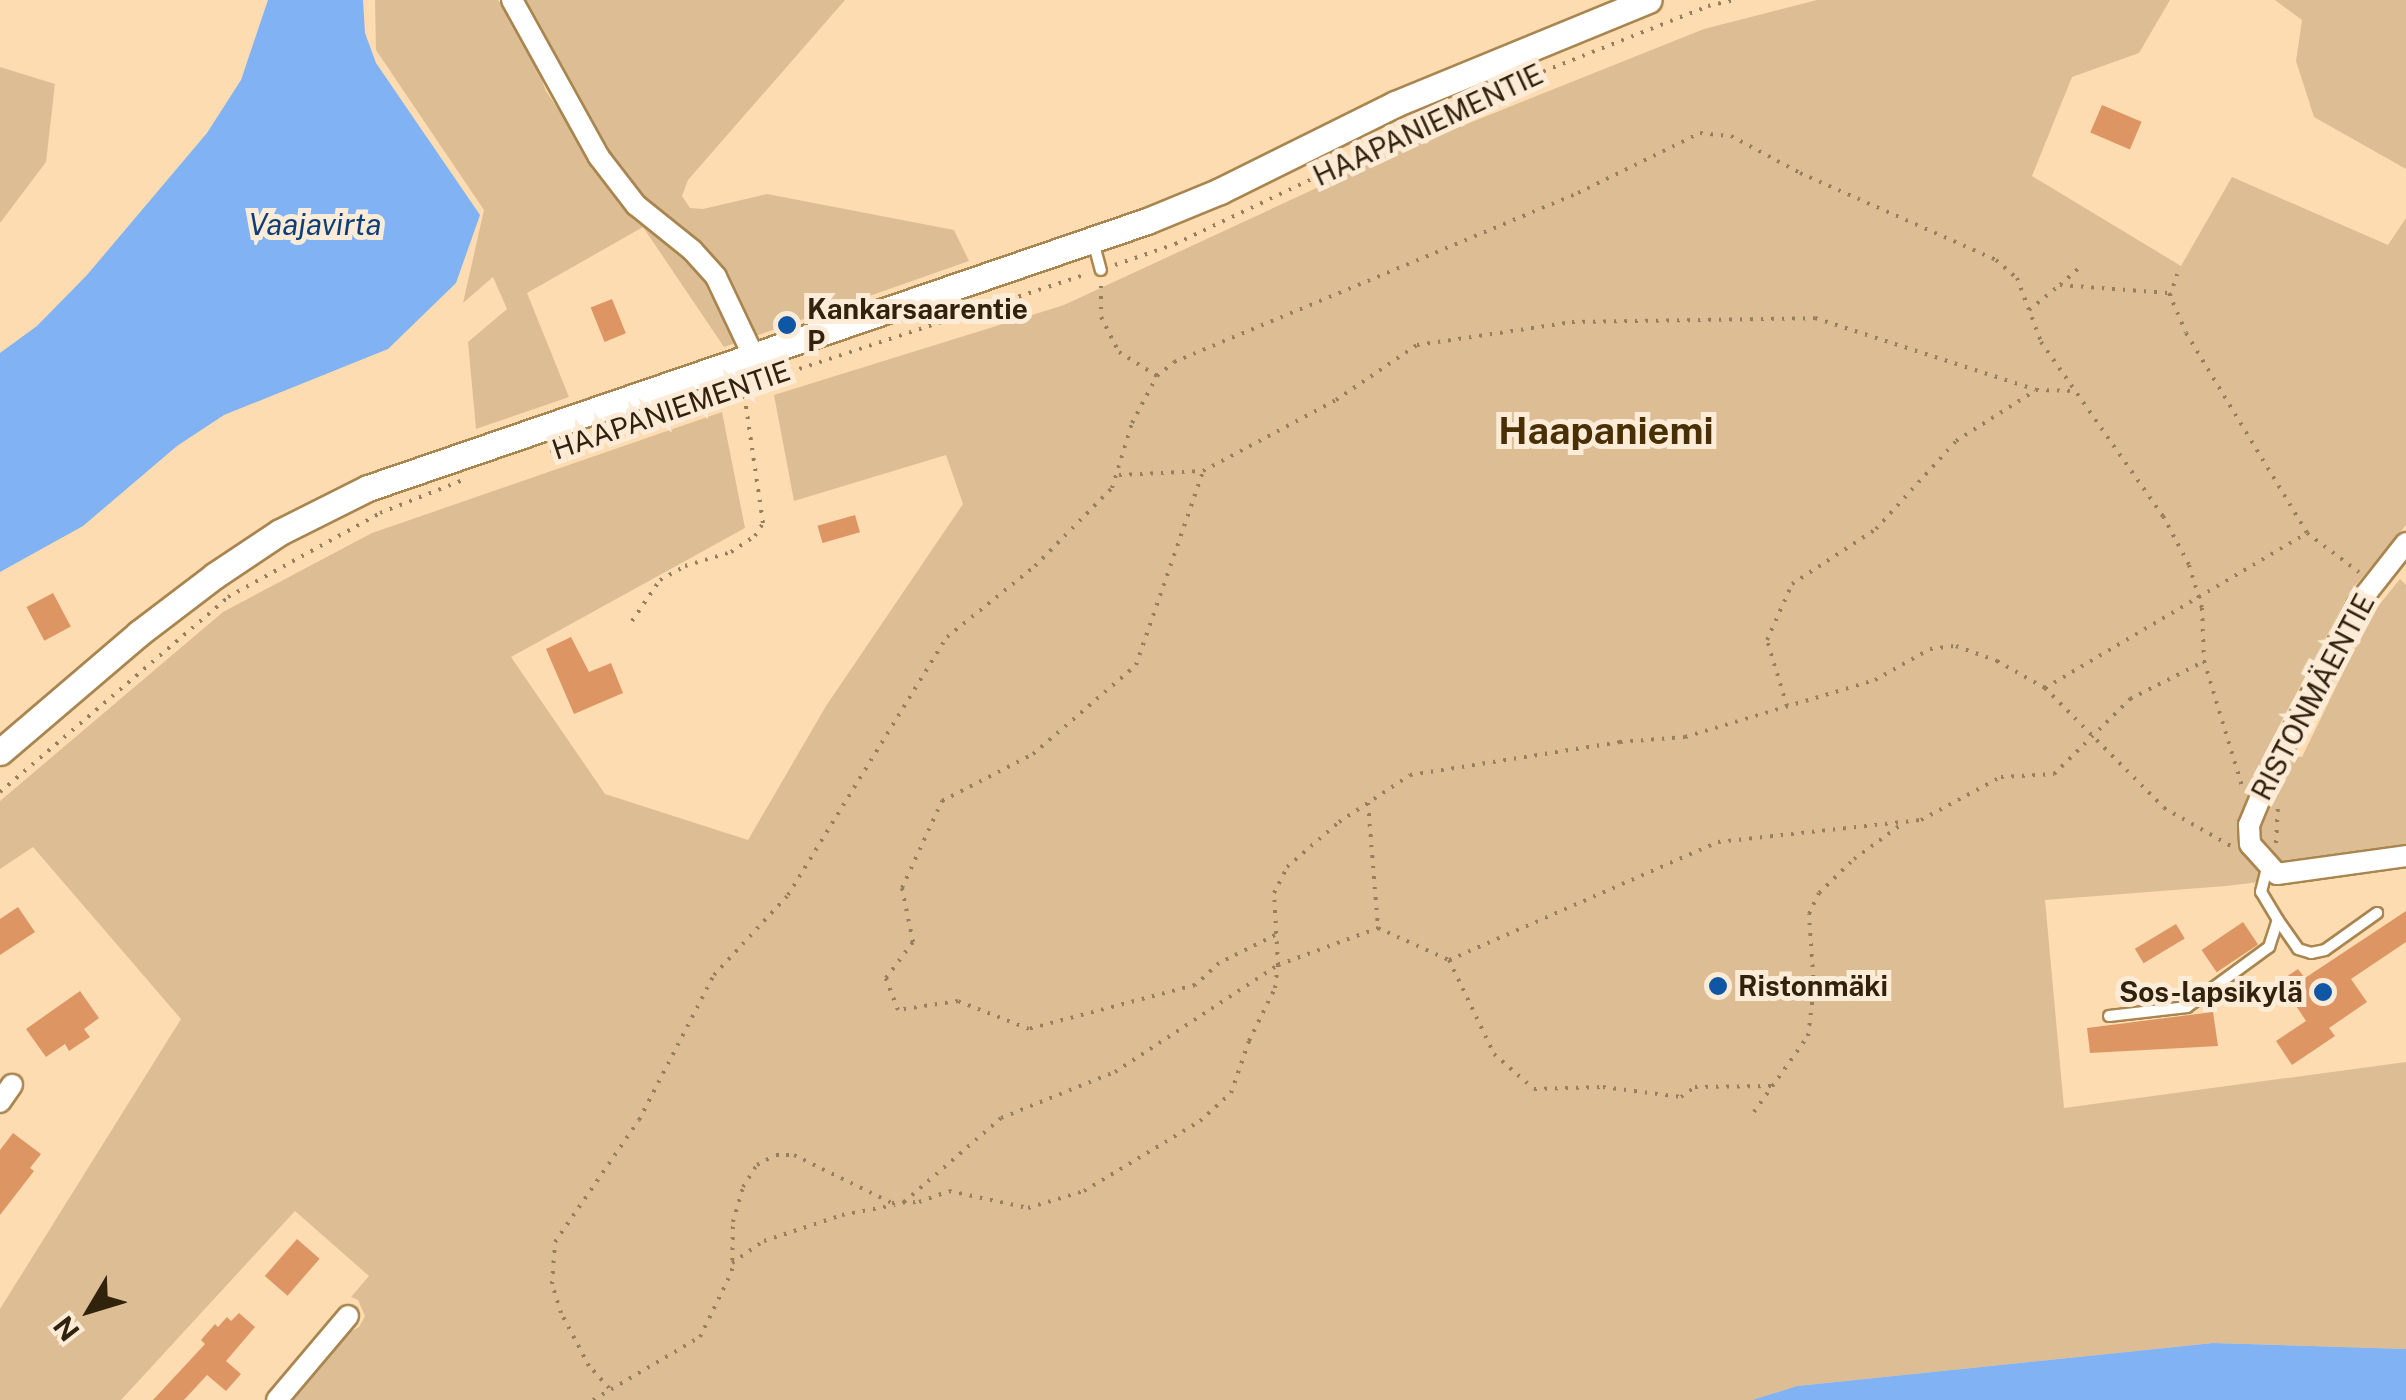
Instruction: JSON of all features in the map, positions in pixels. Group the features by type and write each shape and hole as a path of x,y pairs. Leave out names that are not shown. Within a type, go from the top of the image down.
{"street":[{"path":"512,0 599,157 636,205 692,250 716,277 745,368"},
{"name":"HAAPANIEMENTIE","path":"0,752 138,634 226,567 308,517 431,464 745,368 1220,191 1396,104 1648,0"},
{"name":"RISTONMÄENTIE","path":"2259,857 2249,825 2257,800 2358,604 2406,542"},
{"path":"2259,857 2277,874 2406,856"},
{"path":"277,1400 348,1316"}],"lane":[{"path":"1092,240 1100,270"},
{"path":"2259,857 2261,892 2298,949 2311,953 2324,950 2377,913"},
{"path":"2108,1016 2187,1007 2270,947 2278,920"}],"path":[{"name":"HAAPANIEMENTIE","path":"545,452 745,368 1100,270 1175,244 1514,83 1708,6 1735,0"},
{"path":"609,1388 590,1366 560,1312 552,1284 555,1242 638,1120 722,963 770,920 788,896 947,637 1035,566 1119,475 1132,423 1156,376 1188,355 1578,193 1712,131 1731,136 1800,173 1996,260 2017,278 2042,342 2163,516 2199,596 2204,661 2236,774 2257,800"},
{"path":"2029,310 2082,265"},
{"path":"1100,270 1102,316 1118,352 1156,376"},
{"path":"2177,274 2170,296 2186,334 2308,533 2374,583"},
{"path":"2060,286 2170,296"},
{"path":"1119,475 1203,471 1336,400 1417,345 1572,322 1814,318 2036,390 2077,391"},
{"path":"632,621 660,580 684,566 731,552 755,536 763,523 745,368"},
{"path":"1787,706 1767,640 1792,584 1876,529 1956,441 2036,390"},
{"path":"1203,471 1136,665 1033,754 942,802 902,888 912,942 886,978 898,1010 958,1001 1029,1029 1195,986 1219,962 1275,935"},
{"path":"0,792 228,597 380,513 470,478"},
{"path":"2045,688 2308,533"},
{"path":"732,1262 764,1240 842,1214 948,1190 1001,1206 1050,1205 1084,1191 1200,1121 1231,1093 1249,1041 1274,988 1278,965 1274,893 1286,867 1368,800 1410,775 1570,749 1685,737 1875,680 1930,649 1956,646 1997,661 2045,688 2182,822 2259,857"},
{"path":"1449,960 1718,842 1920,820 2001,777 2054,774 2130,699 2204,661"},
{"path":"1368,800 1378,928"},
{"path":"1754,1112 1808,1036 1814,988 1809,914 1819,893 1854,858 1906,821"},
{"path":"903,1202 1001,1118 1114,1072 1278,965 1378,928 1449,960 1494,1054 1534,1089 1602,1087 1681,1097 1695,1087 1773,1086"},
{"path":"592,1400 660,1364 700,1337 732,1262 733,1222 743,1188 757,1165 776,1155 794,1155 865,1192 903,1202"}],"shaded area":[{"path":"375,0 498,0 523,31 546,91 601,173 643,226 647,202 605,148 521,0 845,0 688,180 682,196 690,208 703,209 767,194 954,230 969,261 724,347 643,227 527,293 569,397 476,429 468,342 507,309 493,277 463,303 484,210 376,50"},
{"path":"1817,0 2170,0 2139,53 2072,77 2032,176 2181,266 2232,177 2388,245 2406,218 2406,525 2349,593 2264,755 2302,757 2371,615 2400,579 2406,585 2406,864 2226,886 2045,900 2064,1108 2406,1062 2406,1349 2213,1343 1797,1386 1752,1400 289,1400 345,1335 359,1327 365,1316 358,1300 351,1297 369,1276 295,1211 121,1400 0,1400 0,1309 181,1019 33,847 0,869 0,801 223,612 372,533 722,412 745,528 511,657 605,794 748,840 826,706 963,504 946,455 794,501 774,395 1064,305 1377,160 1704,29"},
{"path":"2275,0 2406,0 2406,169 2314,117 2296,61 2302,20"},
{"path":"0,67 55,84 46,162 0,223"}],"water":[{"name":"Vaajavirta","path":"268,0 363,0 365,33 376,63 480,215 456,283 388,349 224,415 177,446 83,526 0,572 0,353 37,326 87,275 207,133 241,80"},
{"path":"2213,1343 2406,1349 2406,1400 1752,1400 1797,1386"}],"building":[{"path":"2102,105 2142,122 2130,149 2090,133"},
{"path":"612,299 626,333 605,342 591,308"},
{"path":"855,515 860,532 822,543 818,526"},
{"path":"53,593 71,627 44,641 27,607"},
{"path":"571,637 589,672 611,663 623,693 574,714 546,649"},
{"path":"18,907 35,932 0,955 0,919"},
{"name":"Sos-lapsikylä","path":"2406,911 2406,942 2351,979 2367,1002 2329,1028 2335,1036 2292,1065 2276,1041 2306,1021 2280,981 2298,969 2305,978"},
{"path":"2243,922 2258,944 2217,972 2202,950"},
{"path":"2176,924 2185,939 2144,963 2135,949"},
{"path":"80,991 99,1018 84,1029 90,1037 69,1051 65,1044 46,1057 26,1029"},
{"path":"2213,1012 2218,1046 2090,1053 2087,1028"},
{"path":"13,1133 41,1154 30,1168 34,1171 0,1215 0,1150"},
{"path":"297,1239 320,1259 287,1296 265,1276"},
{"path":"239,1313 255,1327 226,1361 241,1374 226,1391 207,1375 184,1400 153,1400 205,1344 201,1340 215,1324 218,1327 227,1317 231,1321"}],"place":[{"name":"Kankarsaarentie P","path":"787,325"},
{"name":"Ristonmäki","path":"1718,986"},
{"name":"Sos-lapsikylä","path":"2323,992"}],"district":[{"name":"Haapaniemi","path":"1606,431"}]}
